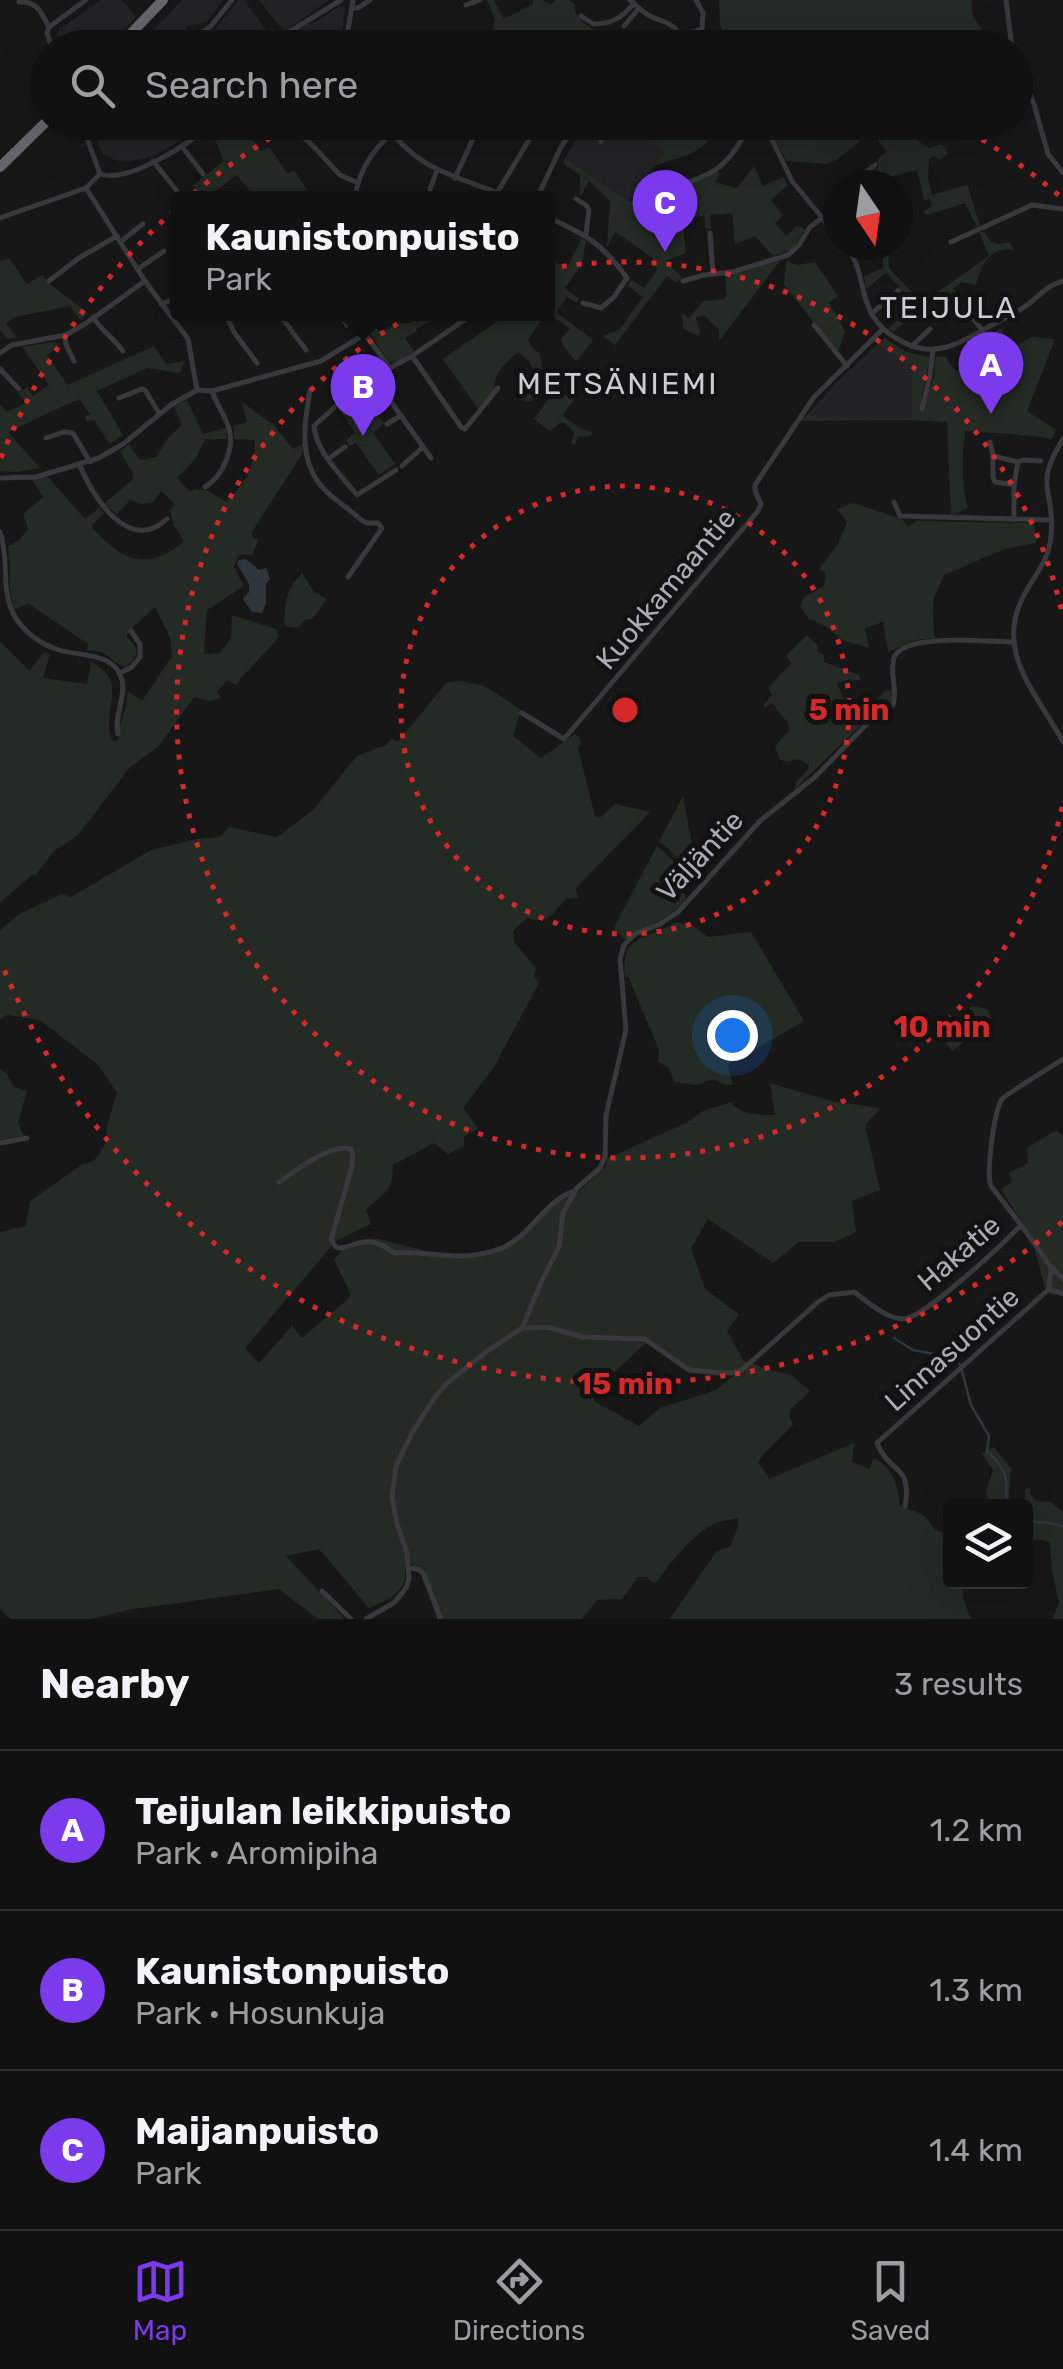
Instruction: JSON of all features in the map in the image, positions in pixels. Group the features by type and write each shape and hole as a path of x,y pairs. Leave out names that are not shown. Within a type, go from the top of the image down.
{"highway":[{"path":"135,30 163,0"},
{"path":"0,168 30,138"}],"street":[{"path":"48,30 86,0"},
{"path":"206,30 232,0"},
{"path":"292,30 341,0"},
{"path":"348,30 353,4 358,8 370,0"},
{"path":"466,5 480,0"},
{"path":"696,0 702,13 699,30"},
{"path":"1006,0 1010,30"},
{"path":"19,2 36,4 49,27"},
{"path":"634,4 646,15 673,24 676,30"},
{"path":"581,16 593,24 610,22 634,4"},
{"path":"624,26 634,4"},
{"path":"1033,102 1048,154 1063,173"},
{"path":"88,140 100,174"},
{"path":"100,174 111,177 153,162 193,140"},
{"path":"306,140 340,175 357,182"},
{"path":"356,191 372,154 385,140"},
{"path":"398,140 412,155 437,170 485,191"},
{"path":"455,178 472,140"},
{"path":"499,191 529,140"},
{"path":"540,191 566,140"},
{"path":"662,201 676,188 718,168 742,140"},
{"path":"683,282 788,255 810,228 823,220 792,180 772,140"},
{"path":"183,148 203,174"},
{"path":"153,162 177,191"},
{"path":"869,170 875,165"},
{"path":"430,191 437,170"},
{"path":"0,218 86,188 100,174"},
{"path":"86,188 170,316"},
{"path":"576,200 588,206 586,235"},
{"path":"951,242 1032,205 1063,209"},
{"path":"555,221 586,235 608,254 626,278 601,308 584,303"},
{"path":"49,281 79,258 144,224"},
{"path":"710,233 713,274"},
{"path":"138,270 164,251"},
{"path":"855,260 871,314 883,329 933,353 974,336 1027,305 1050,285 1063,282"},
{"path":"0,353 12,345 66,335 145,281"},
{"path":"871,314 898,291"},
{"path":"161,304 170,301"},
{"path":"962,304 983,331"},
{"path":"93,317 102,330 113,336 122,352"},
{"path":"174,321 188,339 196,390"},
{"path":"228,321 257,363"},
{"path":"284,321 306,350"},
{"path":"345,321 348,325"},
{"path":"360,321 365,334 390,368"},
{"path":"423,447 357,495 328,458 315,437 314,426 357,391 377,382 390,368 463,321"},
{"path":"814,324 846,366"},
{"name":"Kuokkamaantie","path":"522,713 564,739 758,511 761,504 756,485 814,397 883,329"},
{"path":"912,346 930,329"},
{"path":"0,478 25,479 90,462 122,444 158,413 196,390 212,391 321,361 365,334"},
{"path":"66,335 66,346 74,361"},
{"path":"974,336 997,365"},
{"path":"922,409 933,353"},
{"path":"412,356 465,429 498,388"},
{"path":"0,369 19,389"},
{"path":"377,382 431,458"},
{"path":"118,398 145,390 158,413"},
{"path":"310,390 306,451 312,475 361,520 378,523 382,528 348,577"},
{"path":"205,487 216,478 230,447 230,429 212,391"},
{"path":"387,424 400,416"},
{"path":"306,422 316,423"},
{"path":"46,438 72,432 90,462"},
{"path":"1063,439 1049,462 1046,478 1052,532 1048,552 1019,606 1014,642 1023,677 1063,742"},
{"path":"990,442 995,482 1014,485"},
{"path":"328,458 345,447"},
{"path":"992,456 1041,462"},
{"path":"1014,519 1018,462"},
{"path":"80,465 99,503 116,519 142,530 167,520"},
{"path":"894,502 900,516 1051,520"},
{"path":"0,532 6,559 3,591 15,617 33,637 57,650 99,657 120,673 124,692 116,718 118,734"},
{"path":"120,673 132,668 140,657 140,644 131,631"},
{"name":"Väljäntie","path":"522,1328 559,1246 563,1213 574,1191 600,1168 605,1157 606,1115 626,1030 620,959 627,940 678,912 760,821 814,777 868,723 894,705 894,660 901,650 930,641 1014,642"},
{"name":"Hakatie","path":"522,1328 547,1327 583,1337 644,1339 689,1370 737,1372 829,1295 854,1292 893,1316 914,1316 947,1292 1021,1225 988,1180 1000,1107 1005,1096 1063,1059"},
{"path":"0,1143 27,1138"},
{"path":"279,1182 338,1148 351,1149 352,1166 331,1240 336,1246 377,1242 394,1253 415,1251 460,1258 503,1248 563,1195 574,1191"},
{"path":"1021,1225 1063,1280"},
{"name":"Linnasuontie","path":"904,1506 906,1480 877,1444 1049,1289 1051,1267"},
{"path":"1049,1289 1063,1294"},
{"path":"366,1619 395,1602 409,1579 392,1481 412,1433 446,1384 522,1328"},
{"path":"410,1568 422,1573 440,1619"},
{"path":"322,1591 351,1619"}],"shaded area":[{"path":"101,0 122,0 136,17 123,30 60,29"},
{"path":"182,0 223,0 207,22 185,26 188,30 154,30"},
{"path":"238,0 244,0 266,30 215,30"},
{"path":"259,0 329,0 287,30 282,30"},
{"path":"487,0 494,0 504,19 533,4 532,0 551,5 556,0 569,0 579,18 595,30 493,30 495,19"},
{"path":"719,0 971,0 973,17 982,30 722,30"},
{"path":"339,6 345,7 342,30 298,30"},
{"path":"96,140 182,140 152,157 127,162 102,153"},
{"path":"215,140 253,140 261,151 269,147 288,174 294,170 308,191 249,191 237,175 216,191 196,191 192,186 224,161"},
{"path":"576,140 654,140 664,152 629,201 565,158"},
{"path":"654,140 709,140 695,151 654,166 664,152"},
{"path":"775,140 861,140 827,164 786,161"},
{"path":"878,140 918,140 929,148 942,144 948,153 940,160 933,156 929,159 932,195 967,185 980,225 977,227 965,203 927,215 923,212 932,206 930,199 924,200 917,170 876,170 879,166 876,161 887,151"},
{"path":"565,158 629,201 653,204 658,199 662,202 655,212 673,218 691,204 685,186 717,171 720,174 715,182 737,188 754,166 763,186 783,177 788,185 771,200 783,215 775,223 786,236 797,226 805,229 793,249 773,256 755,236 735,244 732,213 710,215 711,228 706,229 704,216 684,218 686,253 666,261 682,278 676,282 667,276 615,345 603,336 620,329 643,297 627,285 632,280 644,288 657,270 653,258 615,232 607,247 610,201 589,181 580,197 580,175 563,163"},
{"path":"979,232 994,243 1009,242 1014,250 999,251 988,258 976,285 962,282 953,288 961,299 956,301 947,292 893,332 888,329 916,305 903,291 894,299 890,295 899,286 886,273 866,289 864,276 883,268 883,260 889,260 889,268 922,303 989,256"},
{"path":"582,238 586,241 582,264 565,288 579,299 577,303 567,297 556,312 593,340 576,362 561,339 570,329 555,318 555,262 567,268"},
{"path":"9,258 27,284 42,275 88,314 80,320 70,306 15,317 6,323 17,338 7,339 0,330 0,261"},
{"path":"780,261 719,341 719,330 704,315 696,318 698,336 683,328 682,313 689,318 703,301 727,296 725,276"},
{"path":"786,261 797,265 815,262 838,296 829,303 845,331 838,352 784,285"},
{"path":"365,321 382,331 397,323 431,321 405,338 414,351 395,363 389,362"},
{"path":"498,321 540,321 528,340 540,354 545,386 531,402 516,399 533,370 518,352 501,368 494,390 478,409 443,359"},
{"path":"1001,328 1013,348 1032,337 1055,339 1027,411 1056,430 1052,439 965,431 963,470 968,508 951,516 947,422 801,421 809,413 816,418 912,418 912,366 878,344 885,338 906,352 930,357 921,400 925,401 934,377 935,357 945,356 954,369 989,387 1016,371 995,332"},
{"path":"61,344 47,355 68,385 154,346 166,364 185,361 180,373 147,368 97,391 123,435 110,444 94,420 87,422 85,417 90,414 79,399 8,432 40,468 0,471 0,405 7,412 26,403 18,393 27,387 33,396 49,385 22,347"},
{"path":"878,344 912,366 912,419 816,418 809,413 834,385"},
{"path":"555,390 574,400 564,417 592,432 591,436 578,437 571,444 574,433 565,423 550,431 534,419"},
{"path":"361,392 384,424 373,433 395,464 379,475 356,443 350,446 346,440 355,432 338,408"},
{"path":"187,400 203,434 226,428 227,439 205,439 196,458 177,478 190,492 209,491 226,502 244,481 255,440 234,439 233,426 247,422 242,402 274,425 293,449 303,444 302,454 252,532 253,538 259,539 252,555 239,555 234,567 244,586 207,610 204,654 220,653 231,638 232,615 276,629 279,636 236,685 227,680 217,692 221,698 210,701 194,697 159,746 130,767 78,835 54,851 36,875 0,903 0,641 30,671 44,652 50,654 43,678 87,684 91,662 103,670 112,687 109,729 115,742 127,691 142,701 172,656 170,637 155,607 126,636 136,652 125,667 105,654 87,651 88,644 29,604 14,609 8,546 20,540 28,528 23,514 43,497 32,479 48,477 85,519 99,508 105,513 91,526 124,554 145,560 170,552 184,542 173,524 170,510 175,504 161,491 153,503 130,500 117,514 104,504 132,480 133,474 120,451 129,444 140,460 156,457 182,424 174,407"},
{"path":"853,503 902,519 908,527 917,521 1034,523 1036,543 1005,549 944,575 933,600 934,638 915,640 888,652 883,622 865,628 869,648 842,640 808,618 800,606 804,597 824,586 826,573 819,569 838,544 847,522 837,509"},
{"path":"246,559 259,570 266,568 270,579 262,613 252,612 243,599 249,584 237,564"},
{"path":"302,573 314,592 327,599 312,619 304,620 298,628 285,626 287,598"},
{"path":"807,635 824,655 824,662 859,675 861,681 837,683 846,706 877,699 892,690 891,703 864,722 795,789 809,765 798,759 780,760 775,746 790,730 788,723 772,703 763,706 772,695 768,688 791,663 786,656"},
{"path":"461,681 485,686 521,710 513,736 541,758 575,734 579,737 578,748 595,816 601,817 615,804 650,812 576,888 578,898 566,899 545,919 527,918 513,931 514,942 536,968 534,976 539,983 494,1067 463,1108 478,1128 464,1136 464,1146 448,1154 434,1143 393,1165 389,1188 366,1210 371,1224 336,1241 245,1348 259,1363 292,1326 303,1337 349,1298 334,1259 346,1246 363,1239 379,1239 437,1254 466,1255 501,1247 528,1227 556,1198 577,1193 605,1167 608,1158 686,1123 703,1111 731,1102 745,1112 775,1115 770,1083 832,1101 878,1108 865,1125 880,1190 852,1201 856,1232 835,1242 799,1242 773,1263 708,1219 691,1248 705,1289 739,1314 727,1331 743,1360 791,1375 810,1391 791,1409 793,1425 758,1462 769,1479 854,1443 852,1462 869,1469 874,1458 881,1463 894,1478 900,1506 922,1514 943,1532 943,1589 963,1589 972,1619 670,1619 716,1552 730,1546 738,1518 706,1528 675,1557 657,1581 638,1577 622,1599 597,1600 582,1619 437,1619 422,1576 412,1564 405,1566 403,1583 396,1594 369,1608 319,1549 286,1556 345,1619 318,1619 279,1589 127,1610 92,1619 11,1619 0,1609 0,1232 26,1226 30,1201 83,1164 94,1161 106,1143 117,1093 98,1065 40,1020 7,1015 0,1020 0,930 19,914 62,894 71,897 151,850 220,837 229,827 277,837 313,810 357,756 392,739 398,742 446,683","holes":["646,1343 687,1372 733,1376 716,1390 660,1408 639,1426 595,1402 593,1392"]},
{"path":"683,796 693,850 686,885 678,860 659,842"},
{"path":"657,846 677,864 686,898 665,917 625,940 613,929"},
{"path":"675,922 693,926 708,937 751,932 804,1021 728,1065 733,1084 715,1080 698,1085 674,1082 669,1068 658,1062 659,1050 625,977 631,945"},
{"path":"972,1006 988,1009 991,1019 952,1051 946,1043 947,1033"},
{"path":"0,1069 14,1087 27,1091 18,1123 24,1136 0,1140"},
{"path":"1056,1130 1063,1136 1063,1296 1050,1294 1045,1288 1032,1238 1001,1189 1012,1182 1009,1173 1028,1163 1027,1148"},
{"path":"994,1447 1011,1468 1010,1499 988,1499 986,1491 993,1470 982,1453"},
{"path":"1030,1487 1036,1501 1051,1502 1063,1512 1063,1619 1052,1619 1059,1603 1050,1543 1033,1540 1033,1499 1025,1499 1025,1489"}],"waterway":[{"path":"894,1338 913,1350 955,1358 960,1365"},
{"path":"962,1371 971,1405 989,1436 987,1451 1005,1476 1007,1499"},
{"path":"1033,1521 1063,1527"}],"place":[{"name":"Maijanpuisto","path":"665,252"},
{"name":"Teijulan leikkipuisto","path":"991,414"},
{"name":"Kaunistonpuisto","path":"363,436"}],"district":[{"name":"TEIJULA","path":"949,308"},
{"name":"METSÄNIEMI","path":"618,384"}]}
